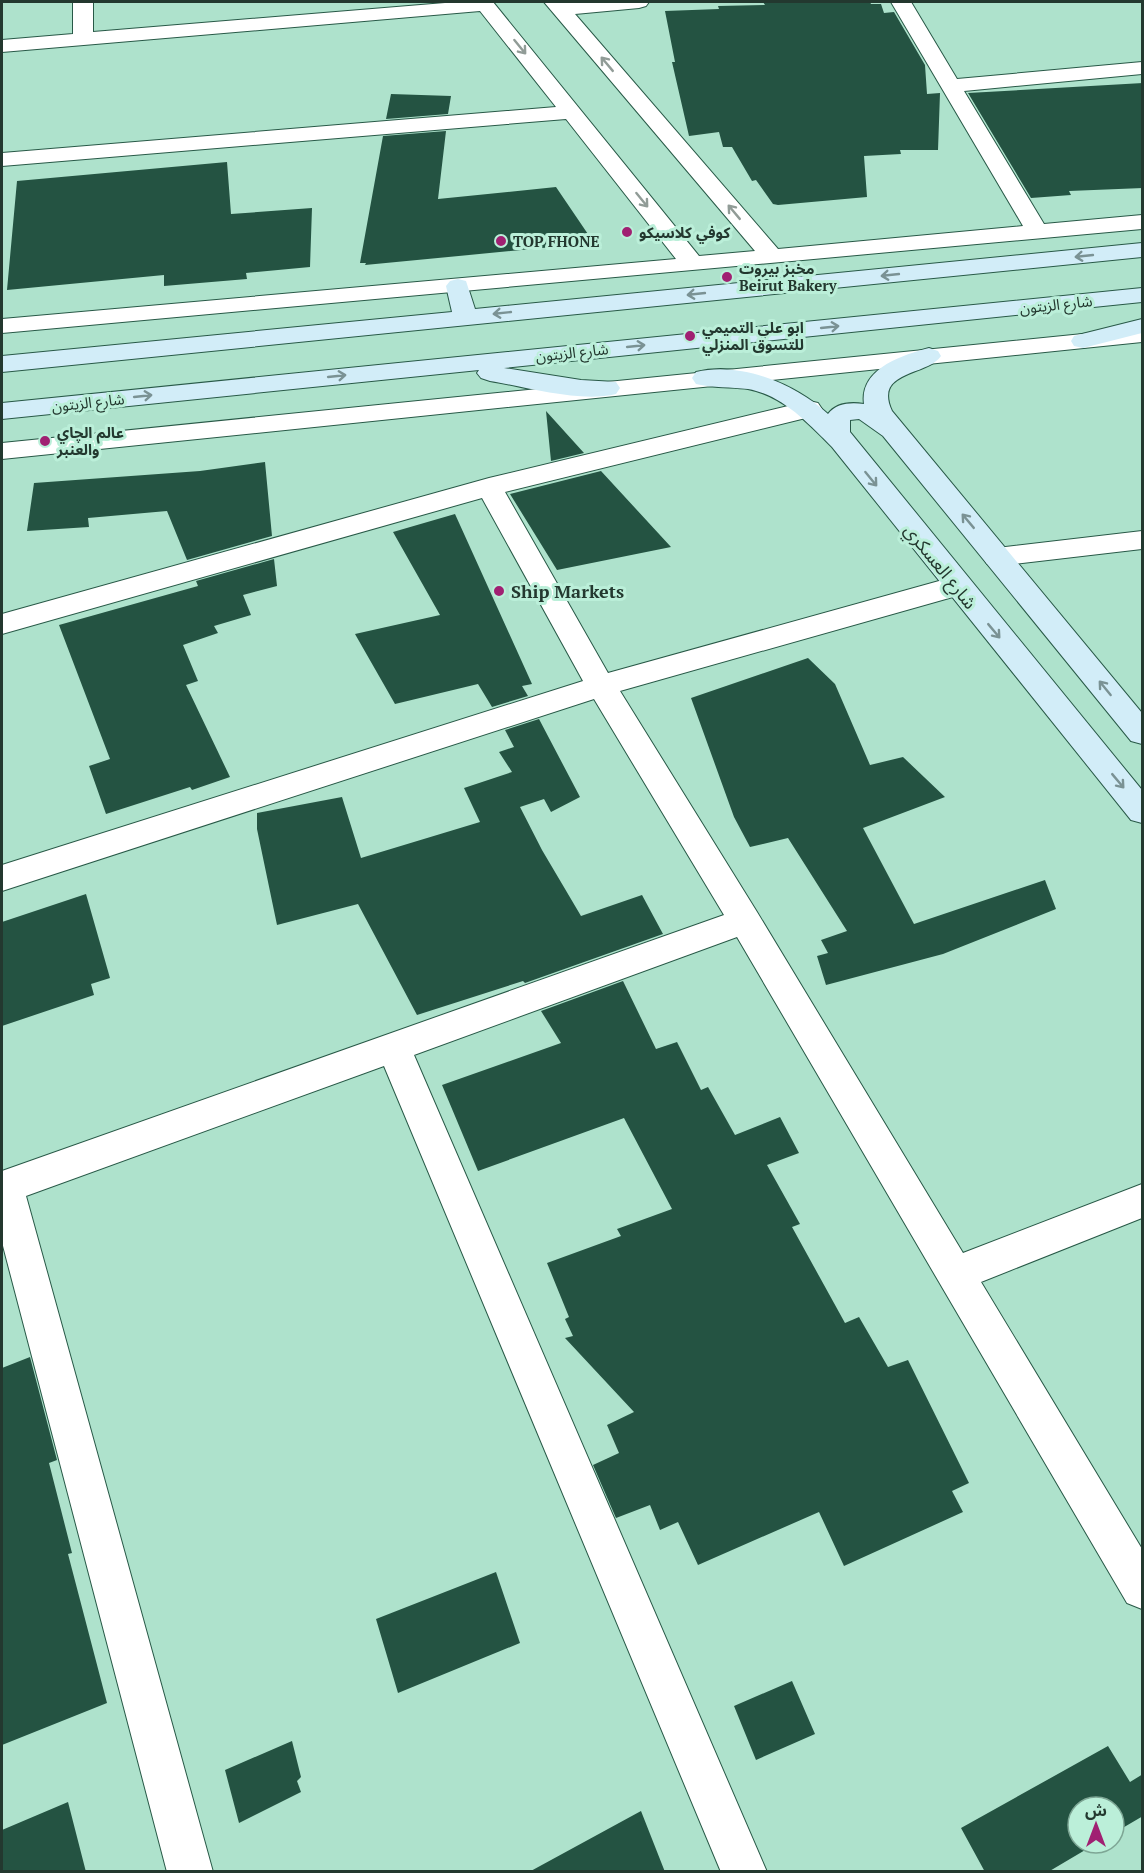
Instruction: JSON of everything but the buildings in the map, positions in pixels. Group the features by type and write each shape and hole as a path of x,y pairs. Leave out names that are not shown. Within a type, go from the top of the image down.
{"main road":[{"path":"1116,224 1137,251"},
{"path":"2,364 465,316 1137,251"},
{"path":"458,286 465,316"},
{"name":"شارع الزيتون","path":"2,411 1143,295"},
{"path":"1083,341 1143,326"},
{"path":"929,356 906,363 884,376 876,390 876,407 894,433 1143,733"},
{"path":"404,369 489,373 581,388 607,388"},
{"name":"شارع العسكري","path":"705,378 758,383 778,389 809,409 841,441 957,586 1143,811"},
{"path":"841,441 835,430 836,418 842,414 854,412 866,413 877,418 894,433"}],"street":[{"path":"83,2 83,39"},
{"path":"557,5 639,2"},
{"path":"901,2 1037,231"},
{"path":"2,46 485,3 693,264"},
{"path":"557,5 772,257"},
{"path":"951,86 1143,68"},
{"path":"2,160 572,112"},
{"path":"2,326 1143,222"},
{"path":"2,451 1143,335"},
{"path":"2,624 489,487 809,409"},
{"path":"489,487 601,686 745,921 1143,1588"},
{"path":"997,556 1143,540"},
{"path":"2,878 601,686 957,586"},
{"path":"190,1872 3,1187 745,921"},
{"path":"393,1047 744,1872"},
{"path":"955,1274 1143,1201"}],"place":[{"name":"كوفي كلاسيكو","path":"627,232"},
{"name":"TOP FHONE","path":"501,241"},
{"name":"مخبز بيروت Beirut Bakery","path":"727,277"},
{"name":"ابو علي التميمي للتسوق المنزلي","path":"690,336"},
{"name":"عالم الچاي والعنبر","path":"45,441"},
{"name":"Ship Markets","path":"499,591"}]}
